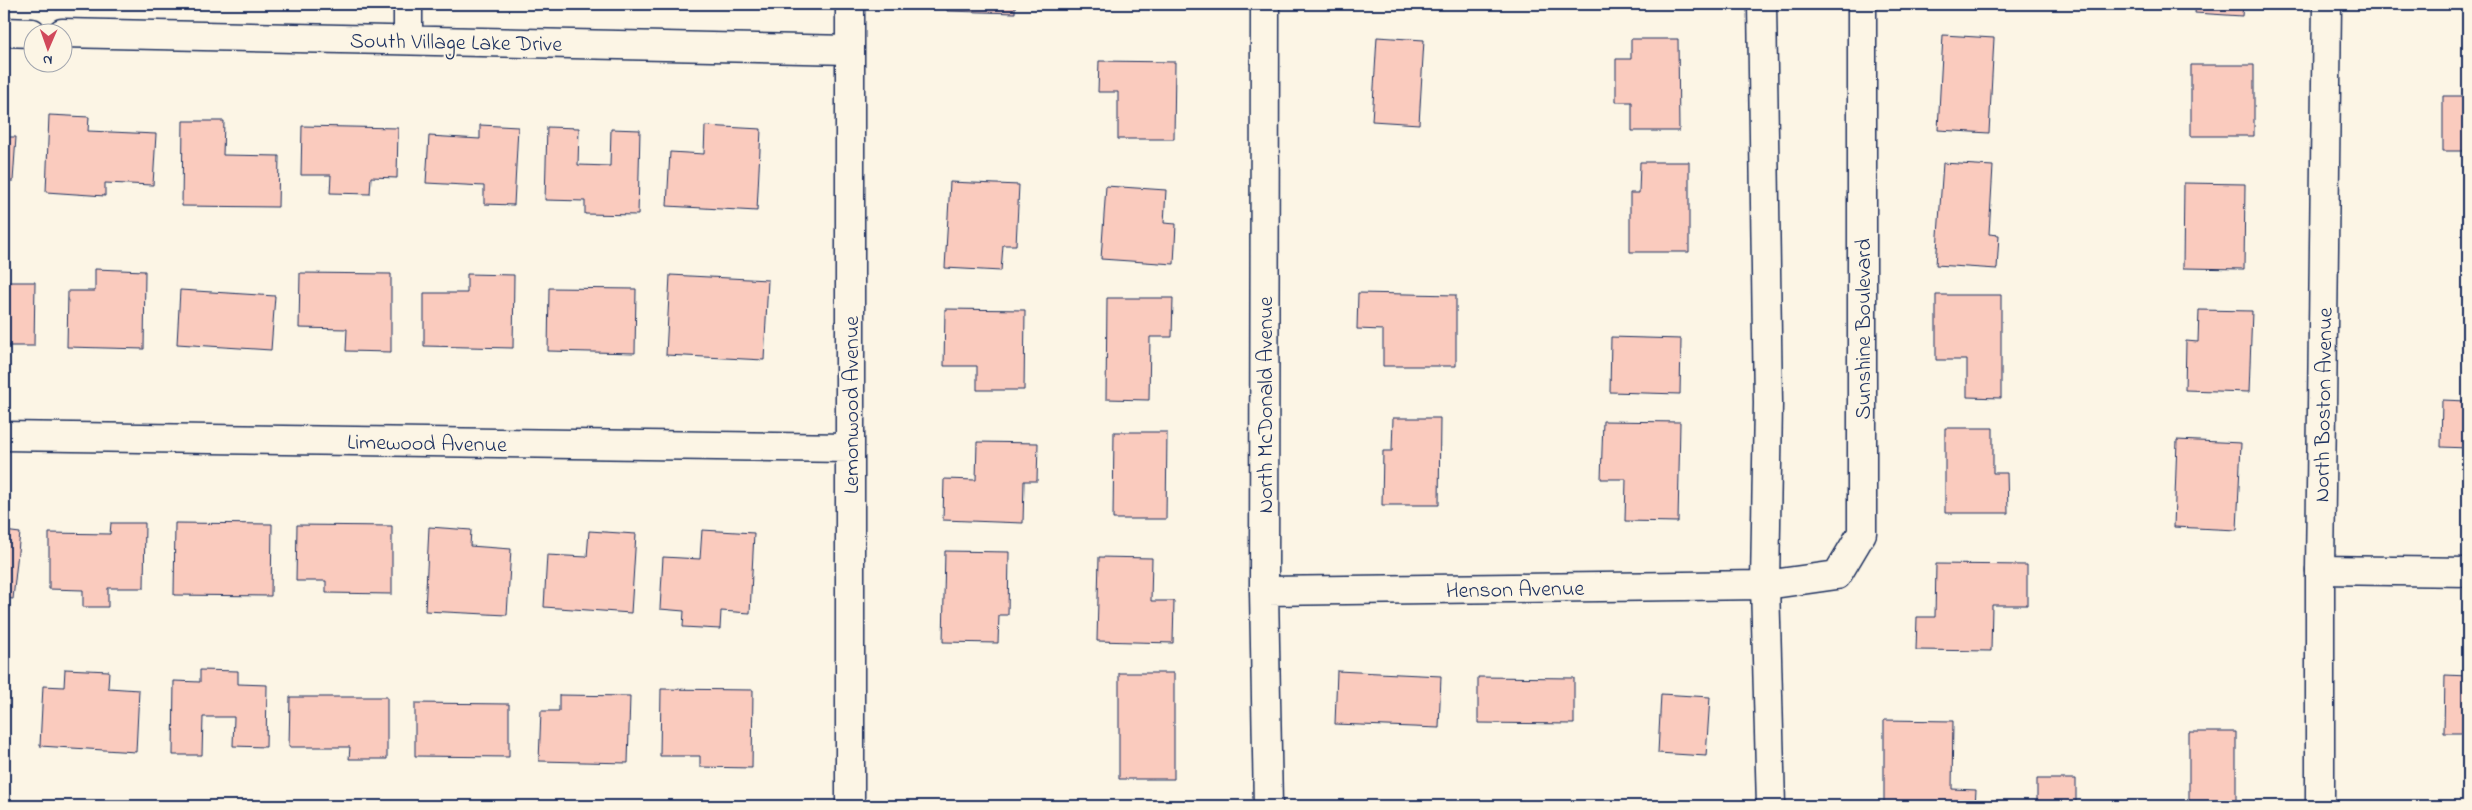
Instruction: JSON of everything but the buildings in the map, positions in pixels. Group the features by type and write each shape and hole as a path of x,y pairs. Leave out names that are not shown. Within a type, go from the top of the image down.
{"street":[{"path":"408,4 408,40"},
{"name":"Lemonwood Avenue","path":"850,4 850,806"},
{"name":"North McDonald Avenue","path":"1265,4 1264,591 1268,806"},
{"path":"1762,4 1768,403 1766,585 1771,806"},
{"name":"Sunshine Boulevard","path":"1766,585 1837,575 1862,533 1862,4"},
{"name":"North Boston Avenue","path":"2320,806 2320,570 2326,4"},
{"path":"4,32 22,33"},
{"name":"South Village Lake Drive","path":"72,34 850,50"},
{"name":"Limewood Avenue","path":"4,436 850,448"},
{"path":"2320,570 2468,572"},
{"name":"Henson Avenue","path":"1264,591 1766,585"}]}
